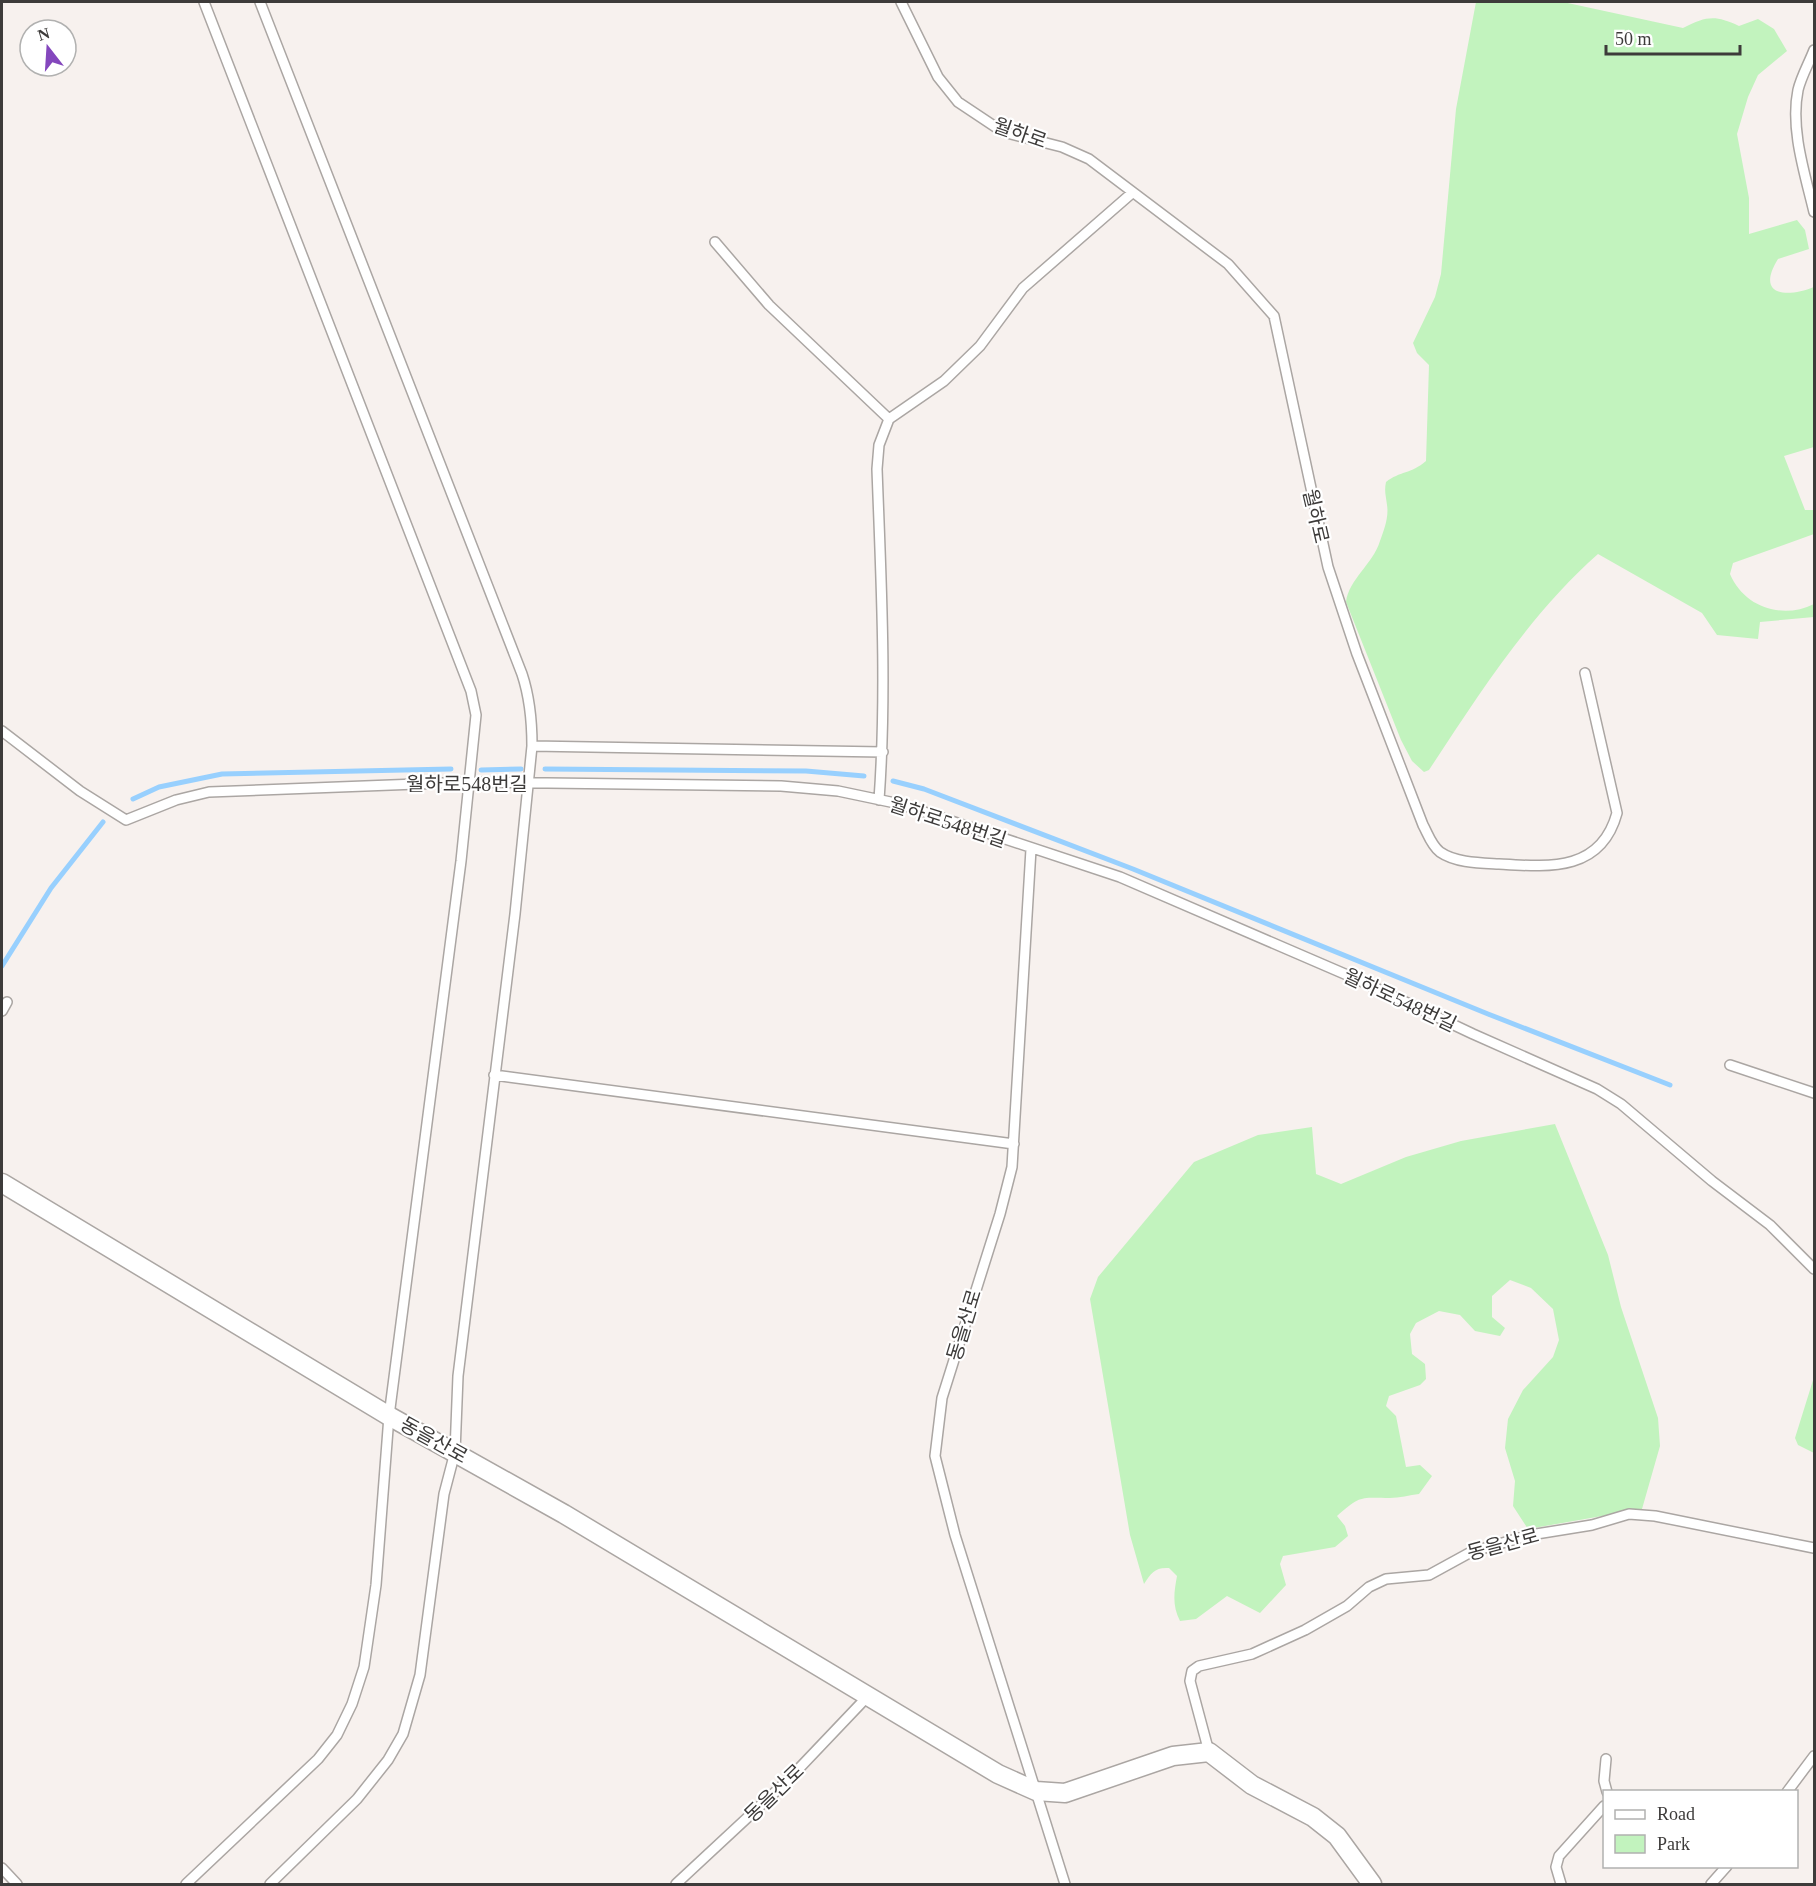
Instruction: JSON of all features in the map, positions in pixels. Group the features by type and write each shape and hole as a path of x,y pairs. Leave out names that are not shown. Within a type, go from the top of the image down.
{"street":[{"name":"동을산로","path":"2,1183 389,1416 564,1514 998,1774 1036,1791 1065,1793 1173,1756 1209,1752"},
{"path":"1209,1752 1252,1785 1312,1817 1337,1836 1372,1884"}],"lane":[{"path":"186,1884 318,1759 337,1735 352,1704 364,1666 376,1585 389,1416 426,1144 476,715 471,691 204,2"},
{"path":"260,2 522,674 529,696 532,746 516,914 458,1376 455,1452 444,1494 420,1675 403,1734 388,1760 357,1799 270,1884"},
{"name":"월하로","path":"902,2 938,77 958,102 1003,132 1062,147 1089,159 1132,194 1228,264 1274,316 1281,339 1311,495 1328,567 1357,654 1423,825 1433,845 1442,853 1472,863 1542,867 1563,865 1599,848 1612,830 1617,813 1585,673"},
{"path":"1815,50 1798,90 1797,115 1799,144 1815,212"},
{"path":"879,800 884,634 877,469 879,445 889,419 944,381 980,346 1023,288 1132,194"},
{"path":"715,242 769,305 889,419"},
{"name":"월하로548번길","path":"2,730 80,791 126,820 176,800 209,792 469,782 781,786 838,791 900,804 1120,877 1210,914 1597,1089 1621,1104 1712,1181 1770,1225 1815,1269"},
{"path":"532,746 882,752"},
{"name":"동을산로","path":"1031,849 1014,1144 1000,1214 942,1398 935,1456 952,1526 1065,1884"},
{"path":"1730,1065 1815,1093"},
{"path":"494,1075 1014,1144"},
{"name":"동을산로","path":"1209,1752 1190,1681 1192,1671 1199,1666 1252,1654 1305,1630 1339,1611 1369,1587 1386,1579 1429,1575 1458,1557 1500,1542 1592,1525 1629,1514 1655,1516 1815,1548"},
{"name":"동을산로","path":"676,1884 789,1779 867,1697"},
{"path":"1788,1790 1815,1756"},
{"path":"1606,1759 1604,1781 1607,1790"},
{"path":"1561,1884 1556,1867 1559,1856 1603,1808"},
{"path":"2,1868 17,1884"},
{"path":"1711,1884 1725,1868"}],"green space":[{"path":"1476,2 1563,2 1683,28 1711,18 1739,26 1758,19 1774,29 1787,51 1758,75 1748,97 1737,134 1749,198 1749,234 1797,220 1805,230 1809,249 1778,259 1770,281 1772,287 1777,291 1785,293 1814,287 1814,447 1784,456 1805,510 1814,510 1814,534 1733,563 1730,574 1736,585 1754,602 1765,607 1789,611 1814,604 1814,617 1760,622 1758,639 1717,635 1702,613 1598,554 1573,577 1528,629 1487,684 1429,770 1424,772 1412,761 1401,740 1346,602 1356,579 1377,549 1386,523 1386,482 1426,461 1429,365 1417,353 1413,343 1435,297 1441,274 1456,109"},
{"path":"1555,1124 1608,1255 1621,1307 1658,1418 1660,1446 1642,1509 1528,1529 1513,1506 1515,1481 1505,1448 1508,1419 1523,1390 1553,1357 1559,1340 1553,1309 1531,1288 1510,1280 1492,1296 1492,1317 1505,1328 1500,1336 1475,1331 1460,1315 1439,1311 1416,1323 1410,1334 1412,1354 1425,1364 1426,1379 1420,1385 1389,1396 1386,1406 1396,1416 1406,1467 1420,1465 1432,1476 1419,1494 1393,1498 1366,1498 1351,1504 1337,1516 1345,1526 1348,1536 1335,1547 1283,1556 1280,1564 1286,1585 1260,1613 1227,1596 1196,1619 1180,1621 1174,1599 1177,1576 1169,1568 1160,1569 1151,1574 1144,1584 1130,1535 1090,1299 1098,1277 1194,1162 1258,1135 1312,1127 1316,1174 1341,1184 1406,1157 1461,1141"},
{"path":"1814,1377 1814,1453 1798,1445 1795,1438"}],"waterway":[{"path":"133,799 159,787 222,774 451,769"},
{"path":"481,770 521,769"},
{"path":"545,769 806,771 864,776"},
{"path":"893,781 924,789 1133,869 1488,1014 1670,1085"},
{"path":"2,966 51,888 103,822"}]}
